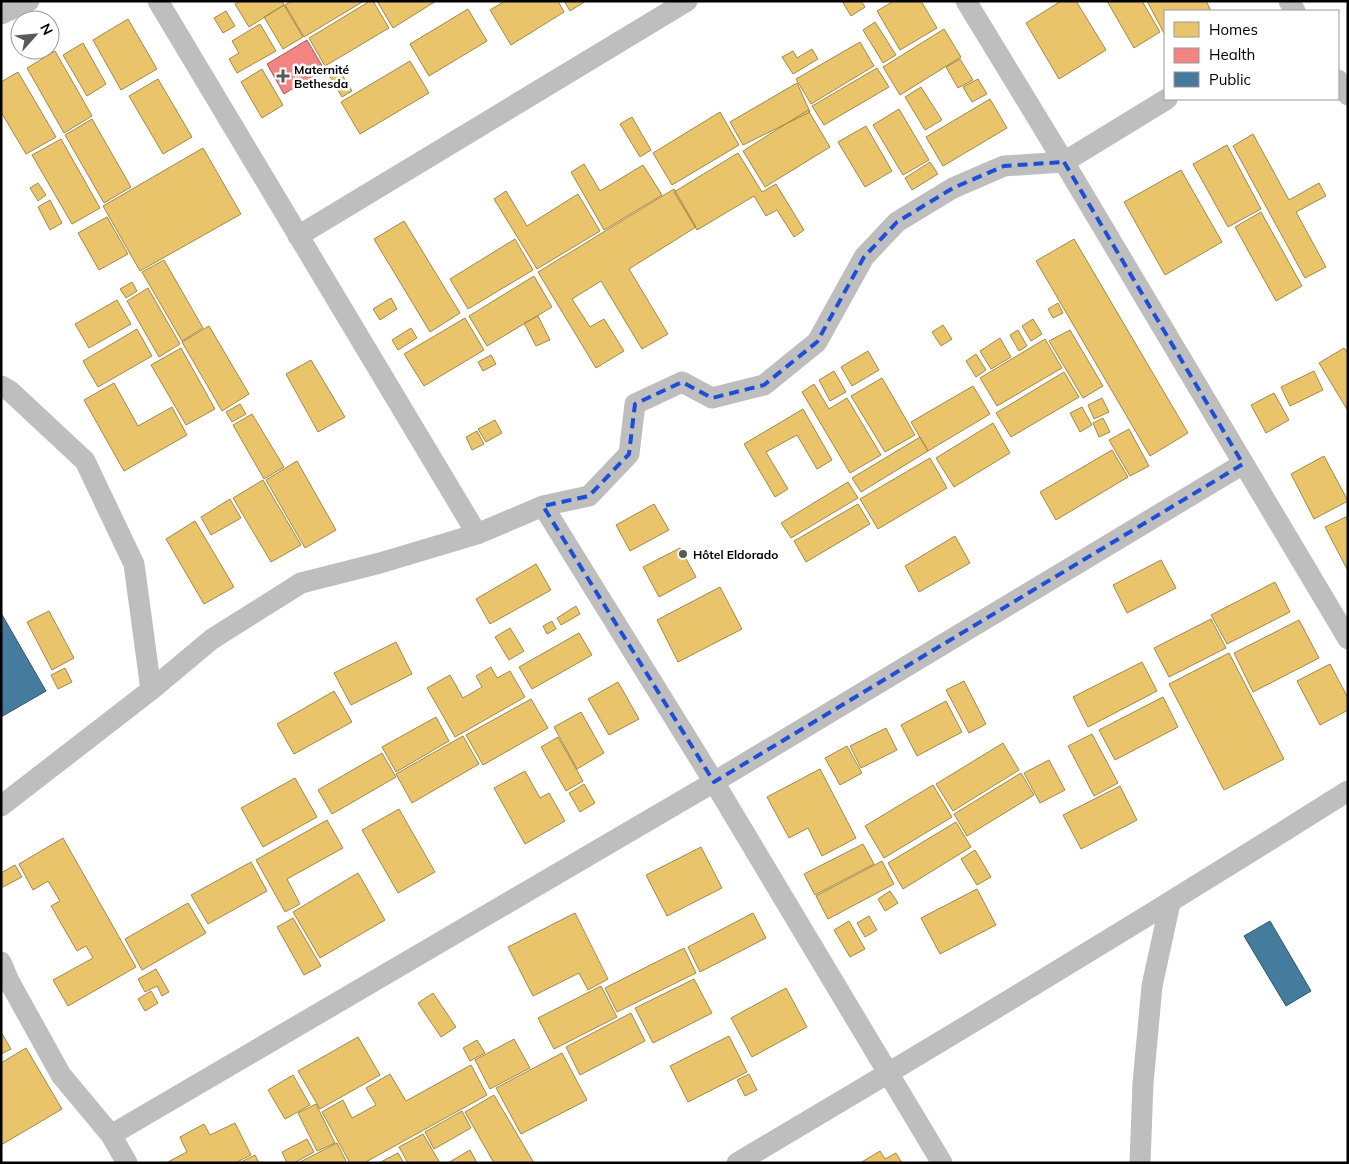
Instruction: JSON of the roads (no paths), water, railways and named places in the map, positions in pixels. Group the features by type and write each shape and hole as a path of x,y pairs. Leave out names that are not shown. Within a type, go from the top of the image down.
{"street":[{"path":"1,14 29,1"},
{"path":"158,1 477,534"},
{"path":"298,236 688,1"},
{"path":"966,1 1348,639"},
{"path":"1339,82 1348,95"},
{"path":"1,806 151,690 212,638 301,584 477,534 543,506 589,496 629,454 635,404 682,382 712,398 764,385 817,342 864,257 897,222 953,188 1004,166 1064,162 1165,100"},
{"path":"1,386 10,391 85,461 134,564 151,690"},
{"path":"111,1135 714,782 1243,464"},
{"path":"543,506 714,782 942,1163"},
{"path":"737,1163 1170,903 1348,791"},
{"path":"1140,1163 1143,1083 1152,986 1170,903"},
{"path":"1,962 9,981 61,1075 111,1135 126,1163"}],"place":[{"name":"Maternité Bethesda","path":"283,76"},
{"name":"Hôtel Eldorado","path":"683,554"}]}
